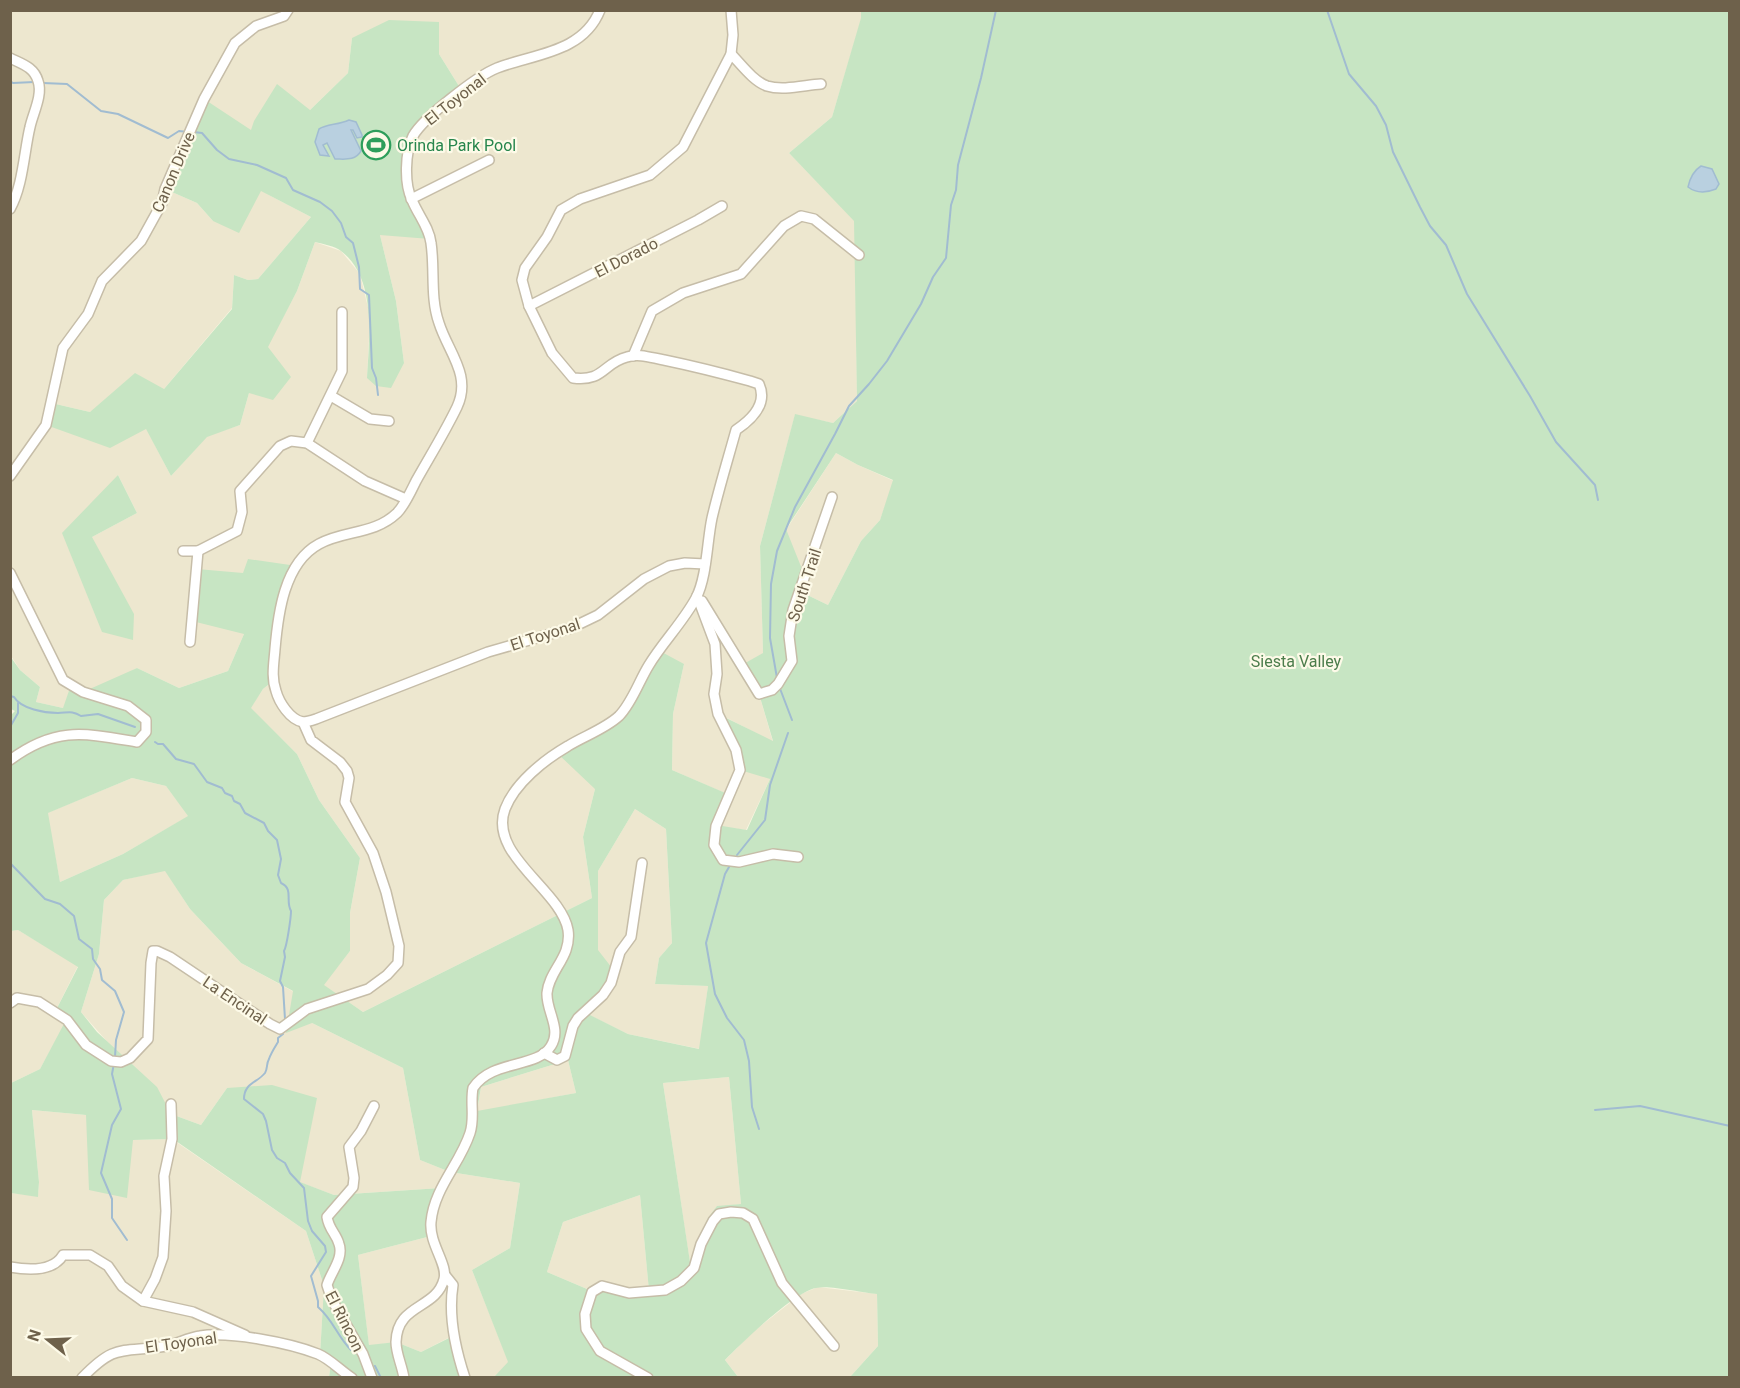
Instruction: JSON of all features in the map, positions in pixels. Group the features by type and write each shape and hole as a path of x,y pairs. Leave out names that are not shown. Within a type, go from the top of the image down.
{"street":[{"name":"Canon Drive","path":"10,476 46,425 63,348 88,314 102,280 141,241 152,222 162,203 165,189 204,99 235,44 256,26 284,16 288,10"},
{"name":"El Toyonal","path":"600,10 587,31 572,42 555,51 495,69 482,76 429,117 414,134 410,146 407,189 430,239 435,310 463,383 459,402 447,428 398,513 376,527 319,544 307,553 292,574 278,616 273,681 276,694 291,716 303,722 335,713 488,652 571,628 598,615 644,579 669,566 685,563 705,564"},
{"path":"404,1377 396,1342 400,1321 435,1294 445,1275 431,1236 431,1220 441,1188 470,1135 473,1088 488,1072 544,1053 552,1045 555,1036 547,992 568,945 566,921 555,903 528,875 511,848 503,826 504,811 516,790 550,758 621,713 658,650 697,597 712,519 736,430 749,421 758,409 762,392 759,384 689,364 643,355 618,361 593,378 586,380 573,378 552,353 528,306 523,274 528,262 547,237 561,210 580,199 650,175 683,147 731,54 733,35 730,10"},
{"path":"731,54 766,86 821,84"},
{"path":"10,58 29,66 39,83 23,165 10,209"},
{"path":"411,199 489,160"},
{"name":"El Dorado","path":"528,306 722,206"},
{"path":"633,356 652,311 683,293 741,274 784,226 801,216 814,219 859,255"},
{"path":"308,443 342,371 342,312"},
{"path":"331,396 370,419 389,421"},
{"path":"183,551 198,552 237,531 242,512 240,491 280,446 291,441 308,443 366,481 406,499"},
{"name":"South Trail","path":"697,597 705,603 740,666 759,694 772,690 792,661 789,636 793,610 832,497"},
{"path":"190,642 198,552"},
{"path":"10,573 63,680 83,692 128,705 146,720 147,725 146,732 136,742 73,734 44,739 10,760"},
{"path":"697,597 715,644 717,674 714,694 718,714 736,750 740,770 716,826 714,845 723,860 739,862 773,854 798,857"},
{"name":"La Encinal","path":"10,1003 17,998 39,1002 67,1020 86,1045 111,1061 120,1062 130,1058 148,1039 153,951 170,957 280,1029 307,1009 368,989 387,975 398,963 399,946 387,892 373,853 345,802 347,771 340,762 311,740 303,722"},
{"path":"544,1053 557,1060 565,1056 573,1026 578,1018 603,995 611,983 620,952 631,937 642,863"},
{"path":"143,1301 155,1279 163,1257 166,1211 164,1176 172,1139 171,1104"},
{"name":"El Rincon","path":"372,1377 363,1354 332,1300 327,1285 341,1253 339,1243 328,1227 327,1217 353,1187 354,1178 349,1148 374,1106"},
{"path":"648,1377 600,1351 586,1329 585,1314 592,1292 602,1286 629,1293 665,1290 681,1281 694,1268 701,1244 713,1221 719,1214 731,1212 743,1213 753,1219 782,1283 834,1347"},
{"path":"10,1267 39,1269 56,1263 63,1256 90,1255 108,1266 122,1286 143,1301 193,1312 255,1339"},
{"path":"445,1275 453,1285 450,1300 452,1318 457,1351 465,1377"},
{"name":"El Toyonal","path":"82,1377 107,1355 120,1350 163,1347 193,1338 216,1335 292,1346 320,1355 352,1377"}],"shaded area":[{"path":"11,11 861,11 862,17 832,117 789,153 855,221 857,401 833,423 795,415 760,546 763,653 759,694 773,742 719,714 770,779 746,830 716,826 729,795 672,770 673,714 684,664 595,789 583,837 592,898 363,1012 323,985 350,951 350,913 360,858 319,800 297,754 250,708 263,689 273,681 244,634 228,671 179,688 137,668 63,708 36,702 40,687 20,670 11,656","holes":["352,38 439,54 462,91 411,140 407,189 310,110 348,73","165,189 260,191 213,221 197,203","267,194 380,235 396,301 404,363 367,378 370,316 360,274 341,251 315,242 297,291 267,347 249,393 240,425 207,436 171,476 146,428 51,403 90,412 164,389 232,308 234,275 248,280 258,279 311,217","118,475 137,513 92,537"]},
{"path":"836,453 894,481 880,520 861,541 828,605 799,591 786,530"},
{"path":"132,778 166,786 189,816 123,854 60,882 47,813"},
{"path":"635,809 666,829 672,943 659,958 655,984 708,986 700,1049 628,1034 585,1013 598,950 598,871"},
{"path":"165,870 190,909 241,963 294,992 312,1023 403,1068 420,1160 450,1172 520,1183 510,1248 472,1270 509,1363 494,1377 465,1377 454,1335 421,1352 396,1342 369,1346 358,1255 431,1236 441,1188 334,1195 299,1182 227,1088 201,1125 171,1114 81,1012 99,954 104,900 123,880"},
{"path":"18,930 78,966 55,1012 67,1020 40,1069 11,1083 10,931"},
{"path":"568,1060 576,1093 477,1112 481,1087"},
{"path":"729,1077 741,1204 717,1207 708,1218 690,1263 663,1083"},
{"path":"32,1110 86,1115 133,1140 172,1139 306,1231 324,1286 320,1355 331,1363 329,1377 11,1378 11,1193 38,1196 39,1182"},
{"path":"640,1195 649,1291 602,1286 587,1289 547,1272 563,1222"},
{"path":"818,1287 877,1294 878,1346 850,1377 738,1377 725,1360 754,1331 801,1294"}],"green space":[{"name":"Siesta Valley","path":"861,11 1729,11 1729,1377 850,1377 878,1346 877,1294 822,1287 795,1298 756,1330 725,1360 738,1377 494,1377 508,1362 472,1270 510,1248 520,1183 450,1172 420,1160 403,1068 312,1023 286,1033 293,991 241,963 190,909 165,871 123,880 104,900 99,954 81,1012 97,1032 157,1087 171,1114 201,1125 227,1088 272,1085 317,1098 300,1182 334,1195 441,1188 431,1236 358,1255 369,1345 396,1342 421,1352 455,1335 465,1377 329,1377 331,1363 320,1355 324,1286 306,1231 173,1139 133,1140 127,1198 89,1190 86,1115 32,1110 39,1182 38,1197 11,1193 11,1083 40,1069 66,1020 55,1012 78,967 18,930 11,931 10,716 15,711 11,709 10,656 20,670 40,687 36,702 63,708 71,685 83,692 137,668 179,688 228,671 244,634 192,621 197,569 243,573 248,559 297,566 285,592 273,681 263,689 251,708 297,754 319,800 360,858 350,913 350,951 324,985 363,1012 592,898 583,837 595,789 557,753 616,718 658,650 684,664 673,714 672,770 730,795 716,825 747,830 770,779 740,770 718,714 773,741 759,694 740,666 763,653 760,546 795,414 833,423 857,401 854,221 789,153 832,117 861,18","holes":["836,453 893,480 880,520 861,541 828,605 799,591 804,574 786,529","132,778 166,786 188,816 123,854 60,882 48,813","635,809 666,829 672,943 659,958 655,984 708,986 699,1049 628,1034 586,1013 605,994 612,968 598,950 598,871","568,1060 576,1093 477,1111 481,1087","729,1077 741,1204 717,1206 708,1218 690,1262 663,1083","640,1195 649,1291 602,1286 587,1289 547,1272 563,1222"]},
{"path":"389,20 439,22 439,54 462,91 414,134 407,189 430,239 380,235 396,301 404,363 391,388 376,386 367,378 368,310 361,277 353,263 341,251 315,242 297,291 268,347 291,377 273,400 249,393 240,425 207,437 171,476 146,429 110,448 46,425 51,403 90,412 135,373 164,389 232,309 234,275 248,280 258,279 311,217 261,191 239,233 213,221 197,203 165,189 204,99 251,130 254,121 277,84 310,110 348,73 352,38"},
{"path":"118,475 137,513 92,537 134,614 133,640 102,632 62,533"}],"water":[{"name":"Orinda Park Pool","path":"349,120 356,122 362,135 357,138 351,130 361,151 359,154 350,159 335,159 327,143 323,145 329,156 320,155 315,142 319,129"},
{"path":"1701,166 1712,169 1719,184 1716,189 1702,192 1688,187 1692,175"}],"waterway":[{"path":"777,678 770,638 771,584 777,551 795,507 849,406 887,361 921,304 933,277 946,258 951,205 956,190 958,165 996,10"},
{"path":"1327,10 1349,74 1376,106 1386,125 1393,152 1430,226 1446,245 1467,294 1556,442 1595,485 1598,500"},
{"path":"10,81 13,83 34,82"},
{"path":"43,83 67,84 101,111 118,114 168,138 179,131 188,132"},
{"path":"194,132 202,133 217,150 229,159 257,165 286,178 293,190 320,202 332,211 341,223 346,237 353,243 359,267 360,289 369,295 372,368 378,395"},
{"path":"779,686 792,720"},
{"path":"10,696 34,710 53,713 72,712 81,716 98,714 135,727"},
{"path":"10,727 18,713 18,703"},
{"path":"737,855 765,820 770,785 788,733"},
{"path":"155,742 163,744 176,759 194,764 207,782 222,788 225,793 232,796 245,813 264,823 277,840 281,859 278,875 281,883 287,888 291,911 280,981 283,987 285,1019"},
{"path":"10,863 45,899 60,904 74,916 79,939 92,949 93,959 100,969 102,980 115,991 124,1012 116,1040 115,1057"},
{"path":"729,867 725,874 706,943 715,994 727,1018 744,1040 749,1061 752,1107 759,1129"},
{"path":"283,1034 278,1038 265,1073 249,1086 244,1099 263,1114 272,1150 304,1188 308,1221 312,1231 325,1246 326,1252 311,1276 318,1307 351,1350"},
{"path":"114,1063 112,1074 121,1109 112,1125 101,1173 112,1199 112,1218 127,1240"},
{"path":"1595,1110 1640,1106 1730,1126"},
{"path":"375,1366 381,1378"}],"place":[{"name":"Orinda Park Pool","path":"376,145"}]}
